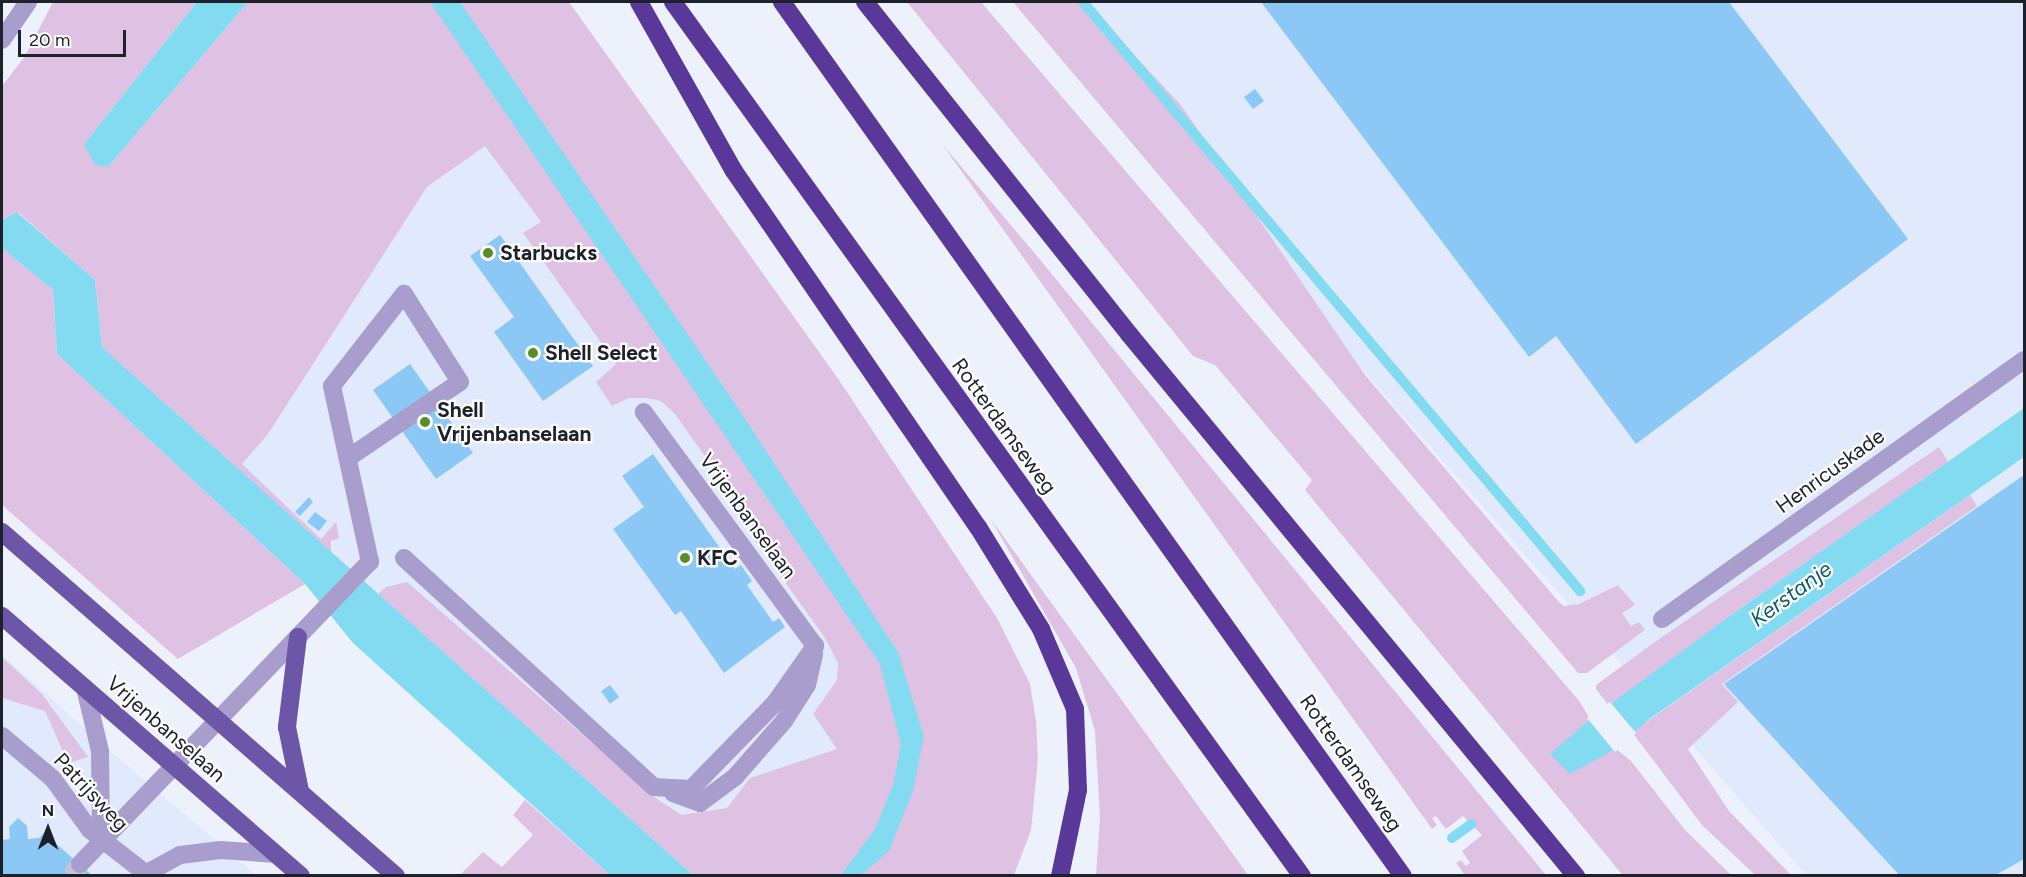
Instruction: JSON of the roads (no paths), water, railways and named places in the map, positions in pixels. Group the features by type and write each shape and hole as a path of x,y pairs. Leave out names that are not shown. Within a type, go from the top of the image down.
{"highway":[{"path":"639,2 734,171 978,527 1041,629 1075,709 1078,790 1060,876"},
{"name":"Rotterdamseweg","path":"673,2 1302,876"},
{"name":"Rotterdamseweg","path":"782,2 1403,876"},
{"path":"865,2 1129,334 1576,876"}],"main road":[{"name":"Vrijenbanselaan","path":"2,532 396,876"},
{"name":"Vrijenbanselaan","path":"2,616 175,769 301,876"},
{"path":"300,791 287,727 304,632"}],"street":[{"path":"2,40 28,2"},
{"name":"Vrijenbanselaan","path":"219,723 366,567 348,458 332,386 404,294 460,382 348,458"},
{"name":"Henricuskade","path":"1662,619 2025,360"},
{"name":"Vrijenbanselaan","path":"404,558 654,787 691,789 775,703 815,646 644,412"},
{"path":"85,688 100,751 100,839"},
{"path":"80,864 100,839 175,769 219,723"},
{"name":"Patrijsweg","path":"2,736 52,779 100,839 145,874"},
{"path":"145,874 190,853 220,850 276,854"}],"water":[{"path":"197,2 248,2 108,167 95,165 84,144"},
{"path":"430,2 460,2 734,402 898,652 924,736 913,791 889,851 861,875 841,875 875,829 893,785 901,745 880,664"},
{"path":"17,212 95,280 102,347 693,875 610,875 353,643 305,584 57,354 53,290 2,248 2,220"},
{"path":"2024,408 2024,457 1651,718 1608,753 1570,774 1550,754 1590,719 1730,616"}],"waterway":[{"path":"1083,2 1580,591"},
{"name":"Kerstanje","path":"1452,838 1471,824"}],"tunnel":[{"path":"71,876 80,864"}],"place":[{"name":"Starbucks","path":"488,253"},
{"name":"Shell Select","path":"533,353"},
{"name":"Shell Vrijenbanselaan","path":"425,422"},
{"name":"KFC","path":"685,558"}]}
